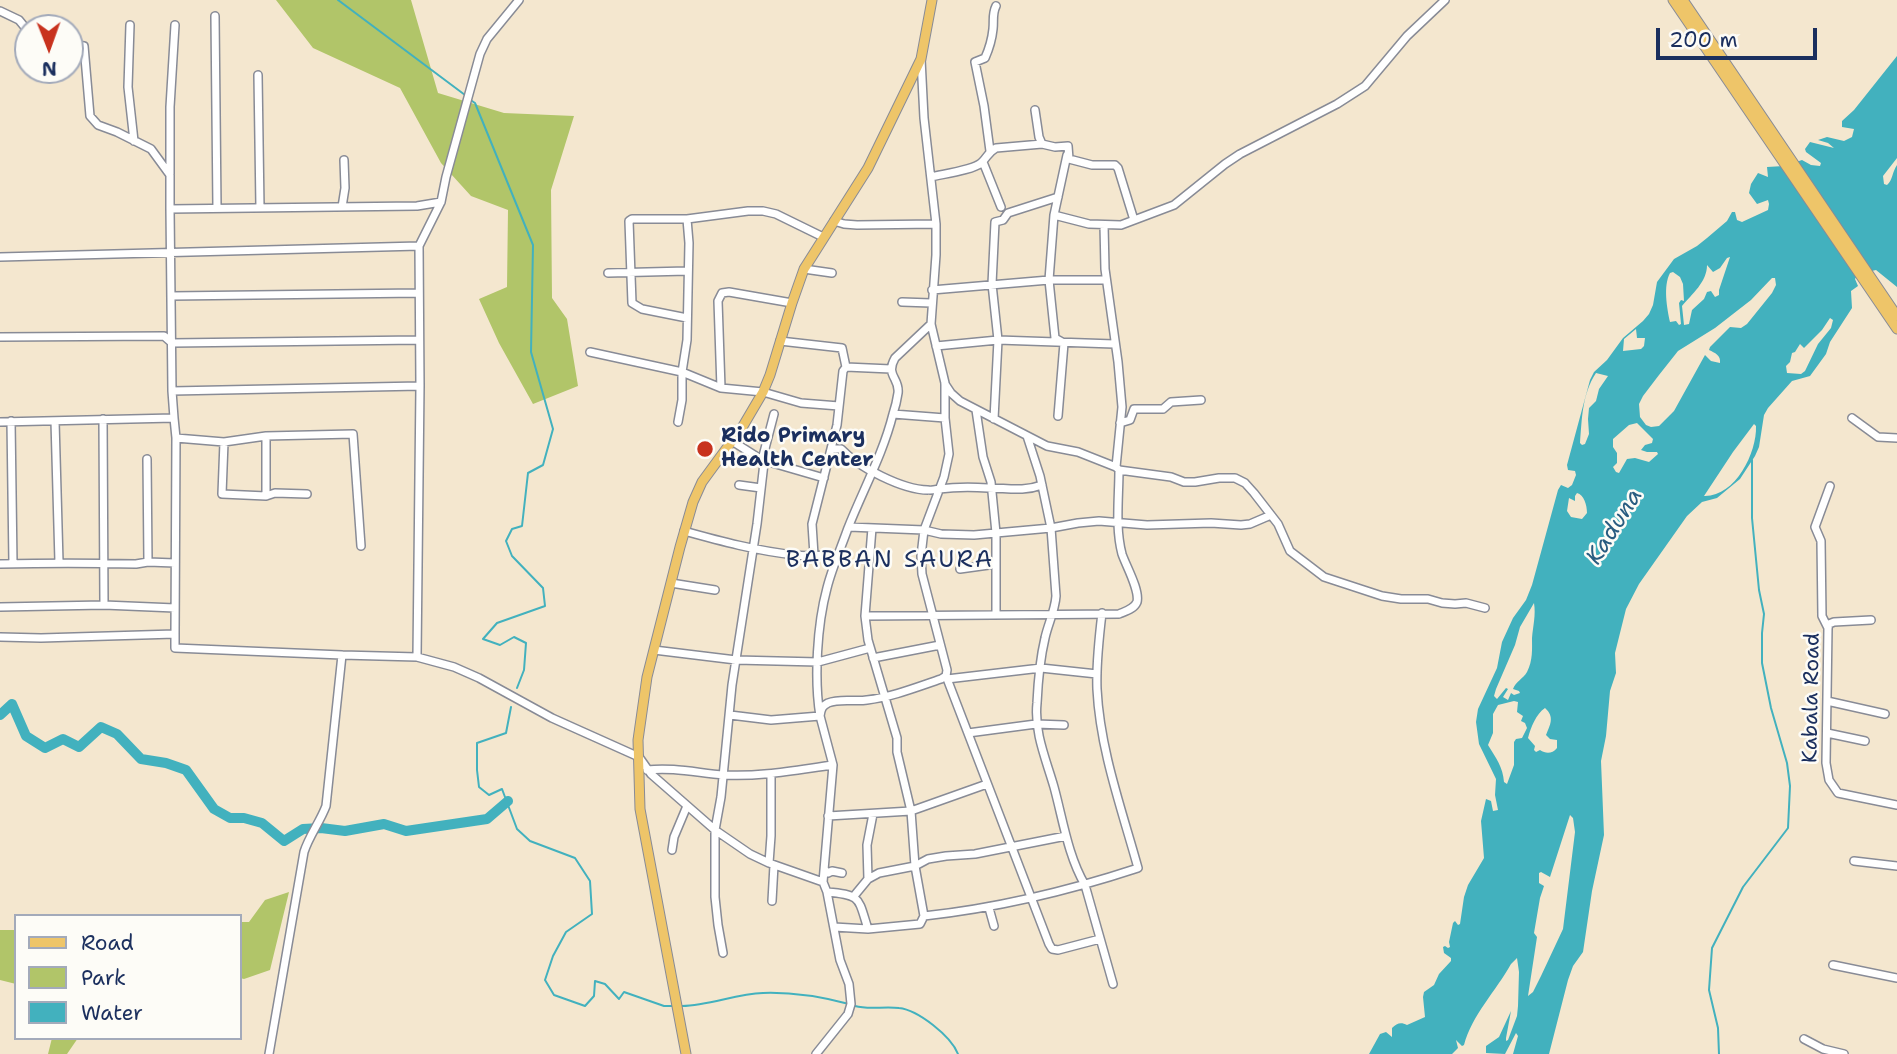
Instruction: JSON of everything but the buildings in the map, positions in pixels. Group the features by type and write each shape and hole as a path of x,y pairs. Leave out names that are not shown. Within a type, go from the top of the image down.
{"main road":[{"path":"684,1054 638,822 635,779 639,757 638,740 654,650 692,502 702,482 753,411 763,392 804,269 868,168 921,59 932,0"},
{"path":"1673,0 1782,153"},
{"path":"1683,0 1883,302 1897,329"},
{"path":"1883,302 1897,316"}],"street":[{"path":"417,657 419,246 441,202 480,54 487,39 519,0"},
{"path":"1054,215 1089,224 1121,225 1174,205 1240,154 1337,104 1365,86 1407,36 1445,0"},
{"path":"990,151 975,62 985,58 988,51 995,4"},
{"path":"215,16 217,208"},
{"path":"175,25 170,107 172,391 176,438 175,648 417,657 454,667 480,678 552,718 639,757 647,770 687,806 715,830 750,854 823,882"},
{"path":"130,26 128,87 134,141"},
{"path":"84,46 90,116 98,125 150,149 170,175"},
{"path":"921,59 924,118 936,223 930,324 948,395 945,418 949,454 924,530 922,574 947,677 1052,949 1058,950 1101,939"},
{"path":"258,75 260,208"},
{"path":"1035,110 1042,144"},
{"path":"931,177 976,166 996,148 1042,144 1068,146"},
{"path":"1068,146 1069,159 1092,165 1115,165 1118,168 1134,220"},
{"path":"1064,343 1055,338 1049,280 1054,215 1068,146"},
{"path":"342,207 345,188 344,160"},
{"path":"983,162 1001,207"},
{"path":"994,419 998,340 992,284 995,222 1003,220 1009,213 1058,197"},
{"path":"170,209 417,206 441,202"},
{"path":"687,318 642,309 632,303 629,221 632,219 687,219 762,211 776,214 823,237"},
{"path":"678,422 687,340 687,219"},
{"path":"834,221 844,225 936,223"},
{"path":"865,616 1119,614 1129,611 1135,605 1138,600 1122,552 1118,522 1117,468 1122,407 1107,280 1104,225"},
{"path":"0,257 419,246"},
{"path":"804,269 832,273"},
{"path":"608,273 687,271"},
{"path":"932,290 1049,280 1107,280"},
{"path":"172,296 419,293"},
{"path":"721,388 718,301 722,293 792,303"},
{"path":"902,302 931,303"},
{"path":"816,1054 848,1014 851,1004 849,984 840,960 823,882 833,765 816,695 821,617 838,556 873,472 893,414 898,392 891,369 895,358 930,324"},
{"path":"0,337 164,336 172,343 419,340"},
{"path":"936,346 998,340 1115,344"},
{"path":"780,341 842,348 846,367 843,371 837,425 812,524 814,555"},
{"path":"1058,416 1064,343"},
{"path":"590,352 682,372 721,388 763,392 801,403 839,406"},
{"path":"846,367 891,369"},
{"path":"172,391 419,386"},
{"path":"948,395 1053,448 1078,452 1117,468 1171,477 1184,482 1235,478 1245,483 1278,524 1290,551 1324,577 1382,596 1466,603 1485,608"},
{"path":"1120,423 1130,420 1135,409 1163,408 1171,402 1201,400"},
{"path":"976,410 991,488 996,533 996,615"},
{"path":"723,953 715,897 715,830 761,488 764,463 762,460 774,414"},
{"path":"893,414 945,418"},
{"path":"0,422 174,418"},
{"path":"1853,418 1878,437 1897,438"},
{"path":"103,419 104,605"},
{"path":"10,421 13,564"},
{"path":"55,421 59,562"},
{"path":"176,438 225,442 266,436 353,434 361,547"},
{"path":"1027,435 1051,528 1056,596 1045,640 1036,704 1036,724 1066,836 1085,885 1113,984"},
{"path":"266,436 266,496"},
{"path":"732,441 762,460 824,478"},
{"path":"225,442 222,494 307,494"},
{"path":"831,449 841,449 873,472 903,485 929,491 940,488 1017,490 1042,485"},
{"path":"147,459 148,562"},
{"path":"739,485 761,488"},
{"path":"1828,628 1822,616 1821,541 1815,527 1830,486"},
{"path":"849,527 924,530 958,535 1051,528 1099,521 1241,525 1271,515"},
{"path":"834,927 868,929 920,923 924,916 915,866 911,811 897,752 897,738 870,648 865,616 872,528"},
{"path":"684,531 796,556 838,556"},
{"path":"0,564 175,563"},
{"path":"960,569 996,564"},
{"path":"671,583 715,590"},
{"path":"0,607 104,605 175,608"},
{"path":"924,916 989,908 1085,885 1138,868 1104,744 1097,689 1102,613"},
{"name":"Kabala Road","path":"1871,620 1829,624 1826,763 1829,780 1838,793 1897,805"},
{"path":"0,637 174,634"},
{"path":"873,658 940,645"},
{"path":"654,650 736,660 818,662 870,648"},
{"path":"269,1054 304,852 326,806 342,655"},
{"path":"820,716 825,704 867,700 947,677 1041,668 1097,674"},
{"path":"1827,701 1885,714"},
{"path":"730,715 771,720 820,716"},
{"path":"968,733 1036,724 1063,725"},
{"path":"1827,733 1865,741"},
{"path":"647,770 771,775 833,765"},
{"path":"771,775 772,901"},
{"path":"828,817 911,811 987,783"},
{"path":"672,850 674,837 687,806"},
{"path":"867,879 867,845 873,814"},
{"path":"854,896 867,879 878,873 915,866 928,859 975,854 1066,836"},
{"path":"1854,861 1897,866"},
{"path":"825,870 828,873 842,873"},
{"path":"827,892 854,896 858,900 868,929"},
{"path":"989,908 994,926"},
{"path":"1833,965 1897,978"},
{"path":"1804,1039 1821,1051 1844,1054"}],"green space":[{"path":"276,0 411,0 438,93 504,113 574,116 551,190 552,298 567,319 578,386 533,404 499,343 479,299 507,287 508,210 471,196 441,163 400,88 313,48"},
{"path":"289,892 270,970 242,978 242,922 249,922 265,900"},
{"path":"0,930 14,930 14,984 0,980"},
{"path":"52,1040 77,1040 67,1054 48,1054"}],"water":[{"name":"Kaduna","path":"1897,56 1897,158 1883,176 1884,184 1887,185 1897,165 1897,287 1876,270 1858,274 1855,279 1858,286 1851,291 1852,308 1830,342 1826,354 1810,376 1792,381 1768,408 1764,415 1759,447 1740,479 1717,498 1702,502 1687,516 1639,584 1626,609 1615,653 1616,673 1610,691 1601,761 1604,835 1583,952 1573,966 1568,980 1549,1054 1513,1054 1518,1036 1516,1033 1505,1054 1486,1053 1486,1046 1499,1037 1511,1011 1506,1041 1508,1040 1517,1016 1517,958 1478,1013 1464,1045 1456,1040 1458,1048 1452,1054 1369,1054 1380,1034 1386,1032 1392,1037 1392,1028 1396,1025 1407,1025 1425,1017 1424,992 1434,985 1439,974 1451,961 1444,953 1443,947 1450,947 1453,923 1455,921 1460,924 1468,885 1484,858 1481,821 1486,799 1491,801 1493,811 1498,810 1496,779 1479,744 1476,722 1478,709 1497,668 1502,642 1532,585 1558,490 1561,485 1568,488 1572,485 1576,475 1575,471 1568,470 1567,465 1585,399 1580,443 1582,445 1589,434 1589,408 1596,401 1599,389 1608,376 1596,373 1586,396 1594,372 1607,360 1623,338 1649,314 1657,282 1674,259 1707,238 1727,221 1732,212 1735,212 1737,220 1742,222 1768,210 1768,200 1757,204 1749,193 1758,173 1768,177 1767,167 1784,166 1802,160 1820,166 1821,163 1806,152 1810,142 1834,148 1818,140 1827,137 1844,141 1852,137 1854,129 1842,127 1842,121","holes":["1730,257 1719,295 1715,297 1711,291 1707,292 1704,299 1692,310 1689,324 1684,325 1682,306 1702,282 1707,265 1713,272","1670,273 1680,277 1684,301 1679,303 1679,325 1676,321 1670,322 1666,291","1775,278 1776,285 1772,293 1747,324 1741,328 1730,327 1710,347 1709,350 1719,356 1720,363 1711,361 1705,355 1674,411 1659,426 1646,425 1640,417 1639,404 1678,351 1715,328","1830,318 1833,320 1805,371 1801,374 1787,373 1786,366 1792,353 1800,344 1804,348","1636,329 1637,338 1645,338 1641,349 1623,351 1624,339","1637,423 1653,439 1652,443 1641,450 1658,454 1649,462 1627,459 1619,473 1616,472 1613,467 1617,463 1617,453 1613,447 1613,439 1629,425","1754,424 1753,448 1742,472 1725,489 1704,496 1733,452","1579,494 1586,504 1587,513 1582,519 1571,517 1567,511 1569,498 1575,501 1575,496","1534,603 1532,655 1527,672 1513,689 1520,693 1511,693 1508,700 1503,697 1508,689 1506,688 1497,699 1494,696 1496,689 1520,627","1518,702 1517,712 1523,716 1521,721 1527,728 1522,738 1514,742 1514,765 1507,784 1488,745 1493,733 1493,714 1498,705","1545,708 1551,721 1546,735 1557,740 1557,748 1547,753 1540,750 1536,752 1535,746 1528,738 1532,725","1570,815 1575,832 1563,929 1533,992 1528,996 1537,937 1534,933 1544,886 1539,883 1539,873 1550,877"]}],"waterway":[{"path":"338,0 465,95"},
{"path":"469,99 475,103 533,245 531,352 553,429 543,465 528,473 522,526 512,529 506,541 512,556 543,588 545,606 497,623 483,639 500,645 514,637 526,643 524,670 517,688"},
{"path":"1719,1054 1718,1028 1709,990 1712,948 1743,887 1788,828 1790,786 1787,763 1771,708 1762,663 1764,614 1752,518 1752,460"},
{"path":"0,715 12,704 26,736 45,748 63,739 79,747 101,727 117,734 141,759 186,770 214,809 230,818 244,818 262,823 284,841 303,829 345,831 384,824 406,831 487,819 508,801"},
{"path":"511,707 506,733 477,743 479,787 489,795 502,789 517,829 530,841 575,858 590,881 592,914 566,932 553,956 545,980 554,995 585,1006 594,996 595,981 605,984 619,999 624,992 664,1006 673,1006"},
{"path":"682,1006 763,993 807,995 849,1004"},
{"path":"855,1006 907,1010 941,1032 958,1054"}],"place":[{"name":"Rido Primary Health Center","path":"705,449"}],"district":[{"name":"BABBAN SAURA","path":"890,561"}]}
